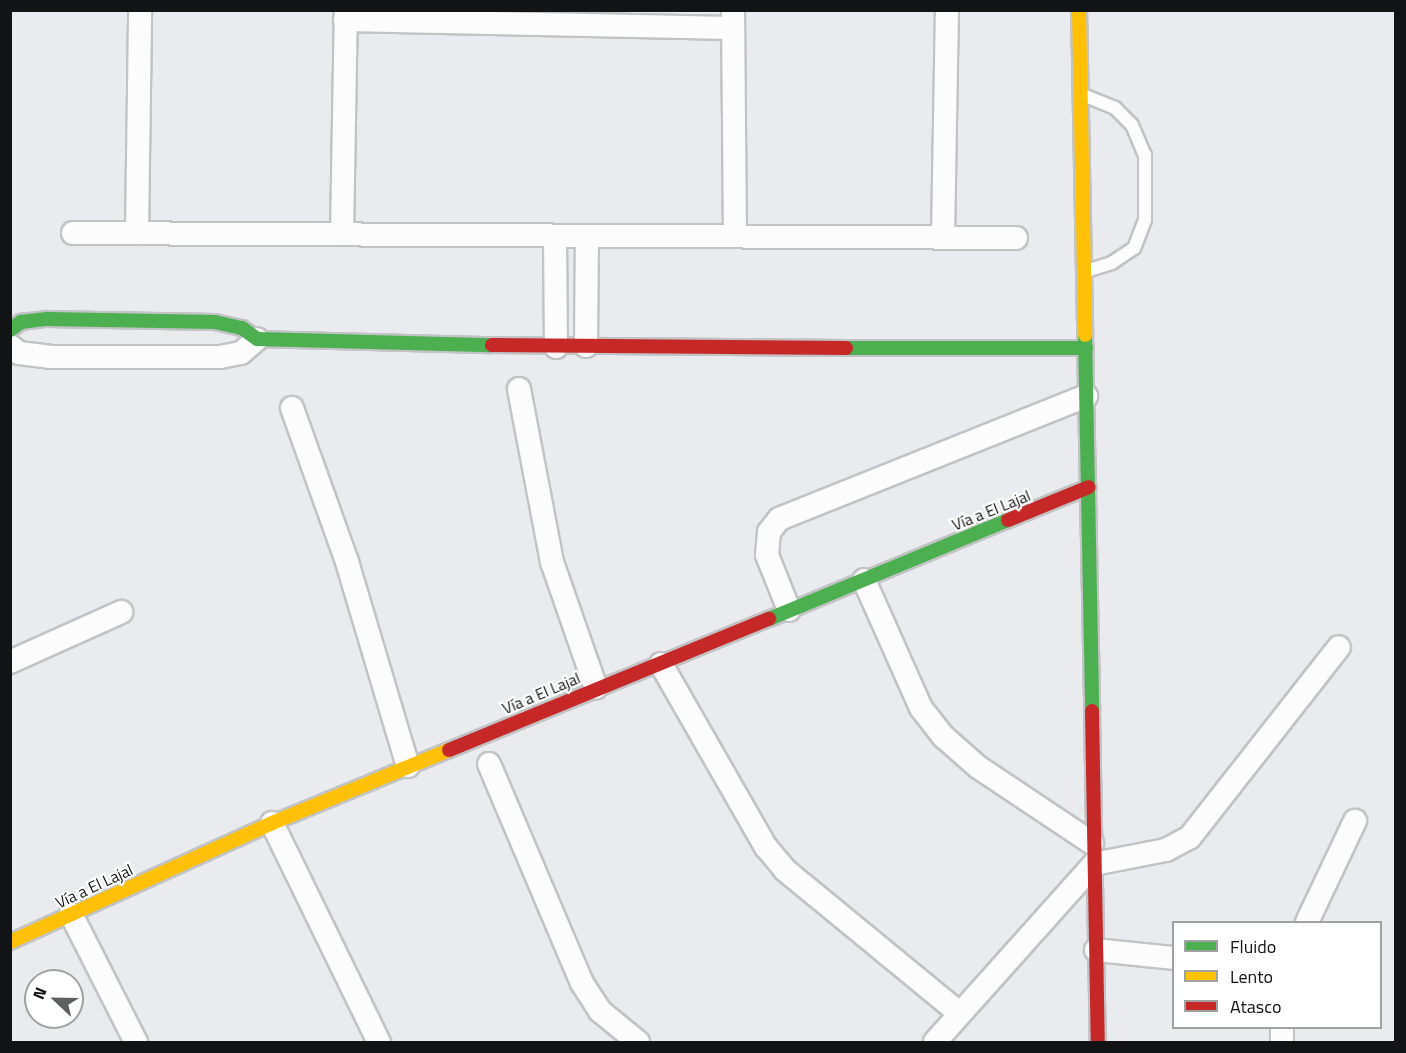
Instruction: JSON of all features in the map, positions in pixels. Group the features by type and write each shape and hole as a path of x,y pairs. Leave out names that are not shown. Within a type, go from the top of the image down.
{"street":[{"path":"137,233 140,10"},
{"path":"943,237 946,10"},
{"path":"1079,10 1098,1042"},
{"path":"342,234 346,15 734,19 735,236"},
{"path":"73,233 1016,238"},
{"path":"555,236 556,347"},
{"path":"586,346 587,236"},
{"path":"10,330 21,322 47,319 215,322 242,328 257,339 556,347 1086,348"},
{"path":"10,346 19,353 50,357 220,357 241,353 257,339"},
{"path":"519,389 552,562 596,688"},
{"path":"789,610 767,555 769,532 779,519 1086,396"},
{"path":"292,408 347,562 408,765"},
{"name":"Vía a El Lajal","path":"10,942 272,822 1089,488"},
{"path":"864,580 921,708 944,737 978,767 1093,854 1166,850 1190,837 1339,647"},
{"path":"10,662 121,612"},
{"path":"661,664 766,847 785,870 959,1013"},
{"path":"489,764 582,983 600,1011 638,1042"},
{"path":"1307,921 1355,821"},
{"path":"272,822 379,1042"},
{"path":"935,1042 1093,854"},
{"path":"71,914 136,1042"},
{"path":"1096,950 1172,958"}],"lane":[{"path":"1081,94 1115,108 1132,125 1145,155 1145,220 1134,248 1112,263 1085,271"}],"traffic: fast":[{"path":"10,330 21,322 47,319 215,322 242,328 257,339 492,345"},
{"path":"1085,335 1092,711"},
{"path":"846,348 1086,348"},
{"path":"769,619 1008,520"}],"traffic: slow":[{"path":"1079,10 1085,335"},
{"path":"10,942 272,823 449,750"}],"traffic: jam":[{"path":"492,345 846,348"},
{"path":"1008,520 1089,487"},
{"path":"449,750 769,619"},
{"path":"1092,711 1098,1042"}]}
